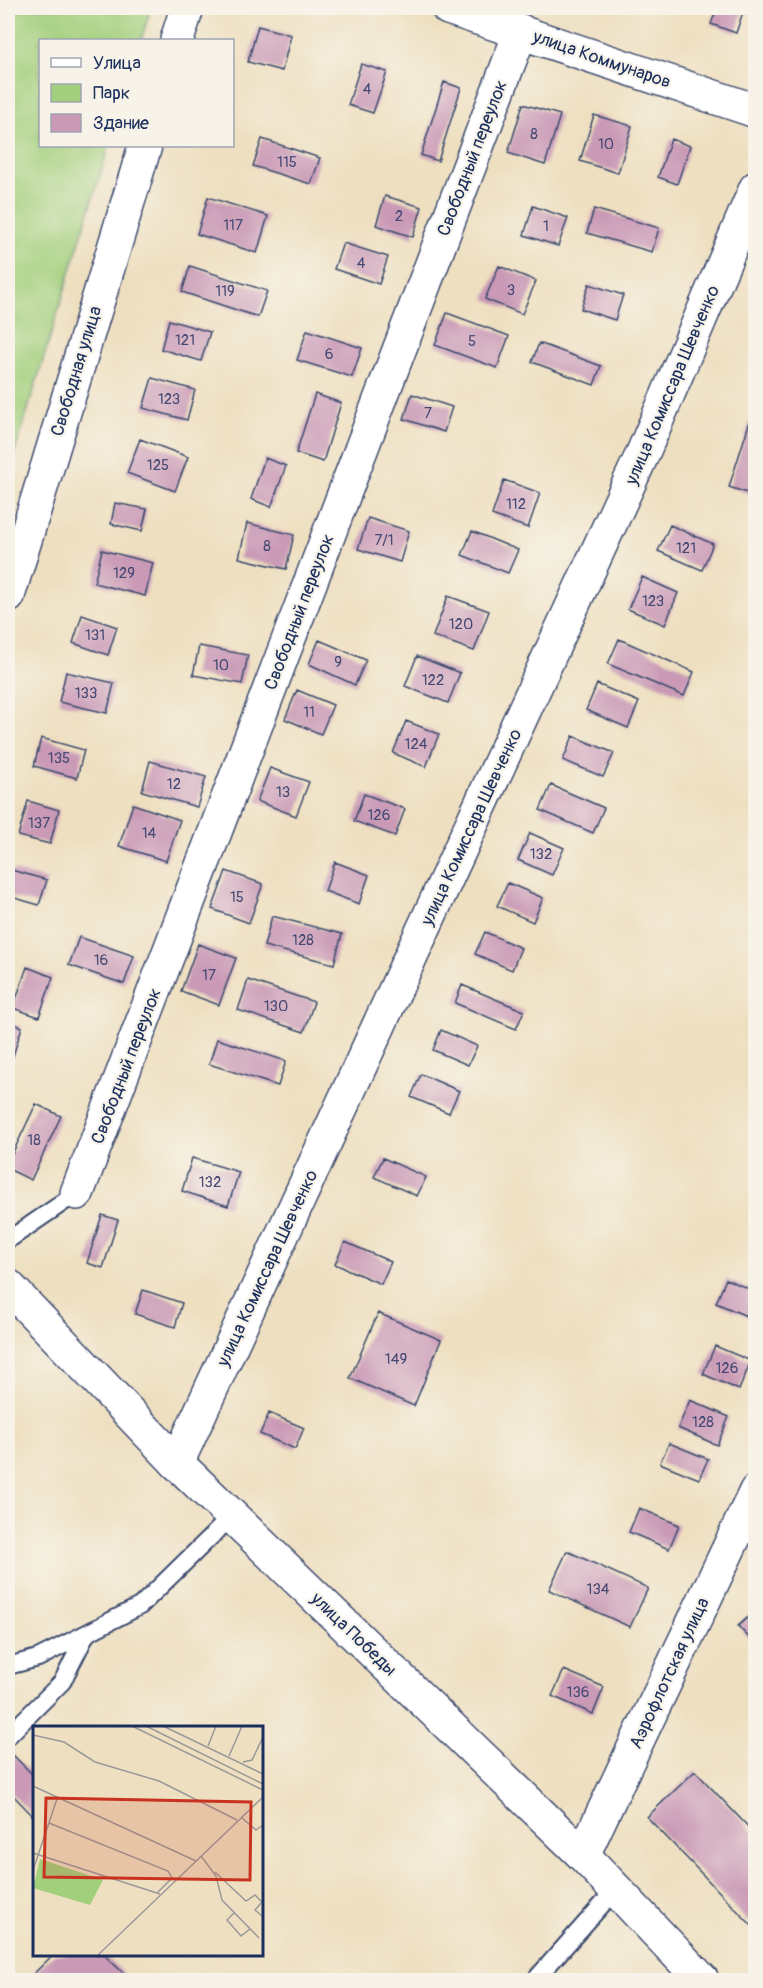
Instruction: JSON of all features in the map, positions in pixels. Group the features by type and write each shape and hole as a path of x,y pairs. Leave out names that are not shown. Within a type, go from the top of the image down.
{"street":[{"path":"177,39 187,8"},
{"name":"улица Коммунаров","path":"448,8 756,111"},
{"name":"Свободный переулок","path":"77,1193 521,31"},
{"name":"Свободная улица","path":"8,596 145,147"},
{"name":"улица Комиссара Шевченко","path":"177,1463 642,456 756,188"},
{"name":"улица Победы","path":"8,1286 177,1463 583,1855 702,1980"},
{"name":"Аэрофлотская улица","path":"583,1855 756,1491"}],"lane":[{"path":"8,1235 11,1238 77,1193"},
{"path":"8,1666 38,1658 140,1606 232,1516"},
{"path":"8,1736 62,1682 87,1633"},
{"path":"535,1980 616,1889"}],"green space":[{"path":"8,8 151,8 141,39 39,39 39,147 109,147 8,474"}],"building":[{"path":"717,8 732,8 743,12 736,33 711,24"},
{"path":"258,26 291,35 282,71 248,62"},
{"path":"361,64 387,72 373,113 348,105"},
{"path":"444,82 461,88 438,161 421,155"},
{"path":"523,104 560,115 545,165 508,153"},
{"path":"594,115 632,126 618,173 580,161"},
{"path":"262,139 320,158 311,184 253,166"},
{"path":"671,139 690,146 677,184 658,177"},
{"path":"385,196 422,207 413,237 376,225"},
{"path":"208,197 268,216 257,253 197,234"},
{"path":"533,206 568,218 558,246 524,235"},
{"path":"594,209 659,228 652,252 587,233"},
{"path":"343,243 388,257 379,284 334,269"},
{"path":"190,266 267,291 258,317 182,292"},
{"path":"499,266 536,281 522,314 485,299"},
{"path":"589,284 623,295 615,320 581,309"},
{"path":"447,313 509,336 497,368 435,345"},
{"path":"169,320 210,332 201,361 161,349"},
{"path":"307,330 362,348 352,377 297,360"},
{"path":"539,343 601,366 594,385 532,362"},
{"path":"152,378 195,390 187,420 143,408"},
{"path":"315,394 341,403 323,462 296,453"},
{"path":"412,394 452,407 444,432 404,419"},
{"path":"756,402 756,496 729,487"},
{"path":"140,439 188,457 175,491 127,473"},
{"path":"265,458 286,466 271,507 251,499"},
{"path":"504,480 540,493 528,528 492,515"},
{"path":"115,503 147,509 142,531 111,524"},
{"path":"368,518 409,531 400,562 358,549"},
{"path":"247,523 294,535 286,569 239,558"},
{"path":"670,525 713,544 702,570 658,551"},
{"path":"472,531 518,550 508,573 462,555"},
{"path":"102,550 153,563 145,596 94,583"},
{"path":"642,577 678,593 665,625 628,609"},
{"path":"448,596 489,611 474,651 433,636"},
{"path":"82,615 117,627 108,655 73,643"},
{"path":"619,639 694,672 684,696 608,664"},
{"path":"319,640 366,660 355,685 309,664"},
{"path":"199,646 248,655 242,684 193,675"},
{"path":"417,656 460,673 448,703 405,686"},
{"path":"66,672 114,683 107,713 59,702"},
{"path":"597,684 639,702 628,728 586,710"},
{"path":"297,690 333,705 321,734 285,719"},
{"path":"406,721 439,734 426,767 393,753"},
{"path":"573,736 614,753 603,777 563,760"},
{"path":"41,738 84,750 77,778 34,766"},
{"path":"150,761 206,777 197,807 142,791"},
{"path":"270,768 309,782 296,816 257,801"},
{"path":"551,785 604,808 593,833 540,810"},
{"path":"364,794 405,809 395,836 354,821"},
{"path":"28,801 59,810 50,844 18,836"},
{"path":"133,804 180,820 166,861 119,846"},
{"path":"530,833 564,848 552,875 518,860"},
{"path":"335,862 369,875 359,904 325,891"},
{"path":"8,869 47,880 39,905 8,896"},
{"path":"226,871 263,884 249,923 212,909"},
{"path":"508,883 543,898 533,922 497,906"},
{"path":"272,916 342,934 334,964 264,946"},
{"path":"485,932 521,948 512,970 475,954"},
{"path":"79,937 134,956 124,984 69,965"},
{"path":"198,944 236,958 219,1005 181,991"},
{"path":"27,967 53,977 39,1017 13,1008"},
{"path":"248,980 314,1002 304,1032 238,1010"},
{"path":"462,985 524,1011 516,1029 455,1003"},
{"path":"8,1022 22,1027 8,1072"},
{"path":"441,1030 477,1046 468,1065 433,1050"},
{"path":"217,1039 286,1061 278,1086 209,1064"},
{"path":"421,1074 459,1091 449,1113 411,1097"},
{"path":"36,1104 61,1116 31,1180 8,1169 8,1163"},
{"path":"192,1158 239,1172 228,1206 182,1191"},
{"path":"383,1158 426,1177 417,1196 374,1177"},
{"path":"102,1215 118,1220 103,1268 87,1263"},
{"path":"345,1242 391,1262 381,1284 335,1264"},
{"path":"726,1279 756,1292 756,1320 716,1303"},
{"path":"143,1290 182,1303 175,1327 135,1314"},
{"path":"378,1313 441,1340 414,1406 350,1378"},
{"path":"715,1346 751,1361 739,1390 703,1374"},
{"path":"690,1400 729,1417 717,1445 678,1428"},
{"path":"269,1413 304,1428 295,1449 260,1434"},
{"path":"669,1443 708,1459 699,1479 660,1463"},
{"path":"639,1508 679,1525 669,1549 629,1532"},
{"path":"567,1551 648,1588 630,1627 549,1590"},
{"path":"756,1610 756,1645 738,1626"},
{"path":"564,1670 604,1687 593,1714 552,1696"},
{"path":"8,1750 33,1775 33,1816 8,1790"},
{"path":"695,1771 756,1835 756,1930 647,1817"},
{"path":"53,1955 104,1955 131,1980 27,1980"}]}
